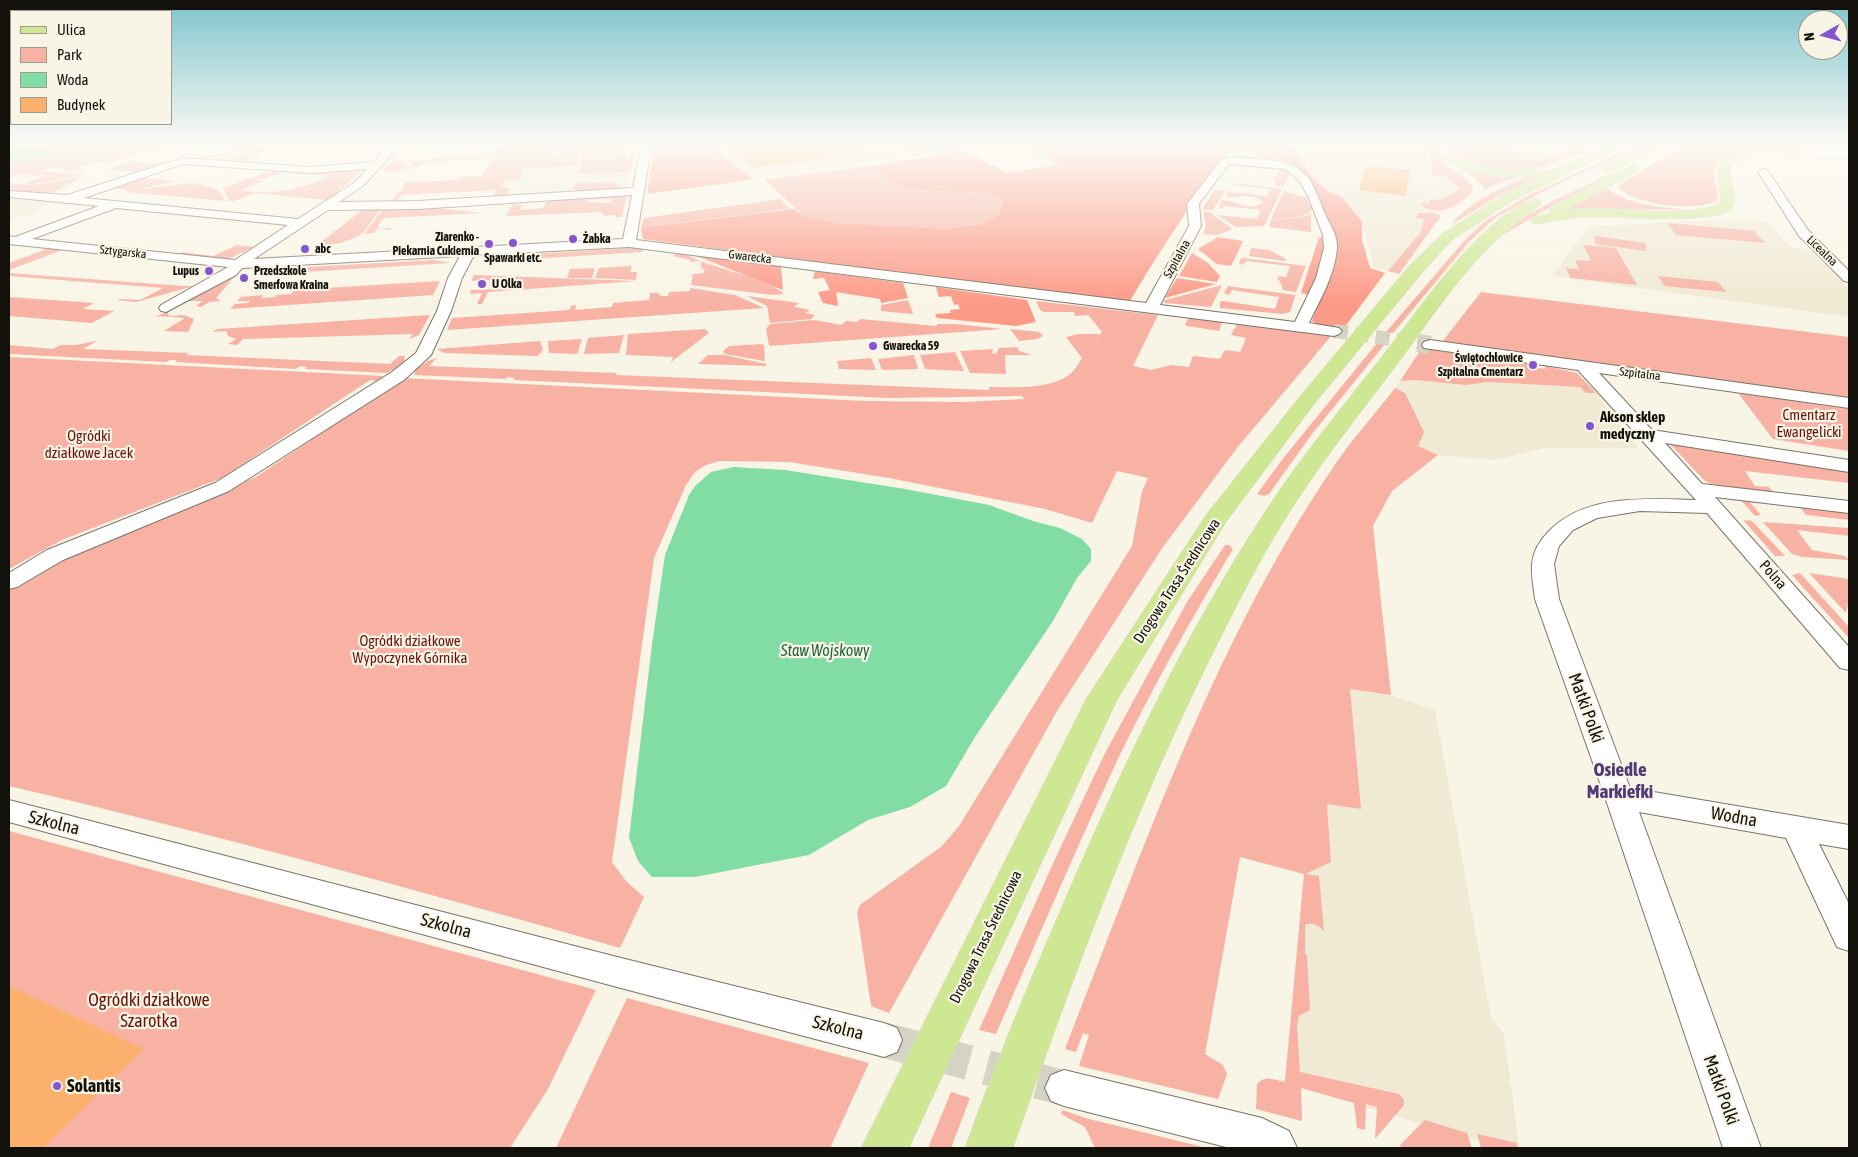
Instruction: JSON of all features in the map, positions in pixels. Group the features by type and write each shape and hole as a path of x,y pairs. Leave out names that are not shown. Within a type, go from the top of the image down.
{"main road":[{"name":"Drogowa Trasa Średnicowa","path":"885,1148 1102,699 1215,520 1308,399 1416,269 1447,237 1492,206 1511,197"},
{"path":"989,1148 1042,1002 1108,843 1168,710 1234,584 1278,510 1316,456 1460,268 1473,252 1504,222 1545,197"},
{"path":"1460,268 1494,250 1520,229 1592,197"},
{"path":"1537,220 1588,212 1700,213 1720,210 1726,207 1728,197"},
{"path":"1632,199 1684,208 1709,207 1726,203"},
{"path":"1416,269 1419,254 1445,221"}],"street":[{"path":"44,197 300,223"},
{"path":"68,199 74,197"},
{"path":"166,308 231,272 238,264 340,197"},
{"path":"326,206 386,207 486,202 524,197"},
{"path":"629,243 637,197"},
{"name":"Szpitalna","path":"1150,309 1196,226 1193,204 1198,197"},
{"name":"Szpitalna","path":"1300,326 1319,288 1331,247 1314,197"},
{"name":"Licealna","path":"1779,197 1803,233 1849,278"},
{"path":"12,240 116,205"},
{"name":"Sztygarska","path":"12,240 238,264"},
{"name":"Gwarecka","path":"238,264 629,243 1150,309"},
{"path":"9,582 55,555 222,487 398,376 423,355 469,252"},
{"path":"1832,261 1849,263"},
{"path":"1150,309 1334,331"},
{"name":"Szpitalna","path":"1430,344 1849,403"},
{"name":"Polna","path":"1584,367 1704,498 1849,662"},
{"path":"1646,435 1849,466"},
{"path":"1704,498 1849,507"},
{"name":"Matki Polki","path":"1704,498 1591,513 1566,526 1550,544 1543,564 1548,599 1742,1148"},
{"name":"Wodna","path":"1619,797 1849,837"},
{"name":"Szkolna","path":"9,811 617,972 884,1040"},
{"path":"1797,829 1849,937"},
{"path":"1064,1088 1262,1138 1278,1148"}],"shaded area":[{"path":"1001,197 1197,197 1152,264 1128,304 643,239 641,228 794,209 804,216 835,223 947,229 978,225 997,217 1003,205"},
{"path":"1313,197 1342,197 1362,222 1362,240 1370,268 1385,273 1344,328 1317,324 1312,321 1324,289 1334,248"},
{"path":"1343,197 1445,197 1440,200 1437,216 1392,272 1374,267 1362,223"},
{"path":"9,199 54,202 35,209 41,210 9,221"},
{"path":"1684,221 1766,221 1790,247 1808,249 1849,288 1849,317 1552,276 1588,227"},
{"path":"1218,237 1243,241 1231,266 1217,264 1198,249"},
{"path":"1319,237 1327,238 1312,295 1301,293"},
{"path":"1192,253 1208,263 1220,276 1217,282 1179,276"},
{"path":"694,255 781,267 783,290"},
{"path":"815,271 903,283 908,298 881,303 880,299 836,292 838,306 823,303 818,292 830,290 824,278 813,279"},
{"path":"1177,278 1216,284 1165,298"},
{"path":"936,287 1027,300 1036,322 1016,326 937,318 935,314 951,313 950,310 960,309 958,304 954,305 951,296 939,297"},
{"path":"1416,380 1466,385 1488,382 1580,387 1587,393 1596,393 1638,448 1545,448 1494,460 1438,455 1418,446 1405,393 1395,388 1400,381"},
{"path":"1350,689 1391,695 1435,710 1491,1018 1504,1034 1519,1146 1474,1140 1284,1082 1304,874 1331,862 1327,804 1360,809"}],"green space":[{"path":"181,197 223,197 226,201"},
{"path":"227,197 245,197 234,201 229,201"},
{"path":"296,197 331,197 298,218 326,200"},
{"path":"395,197 400,197 392,205"},
{"path":"588,197 587,202 611,203 612,199 589,200 590,197 627,197 622,217 615,217 616,215 604,216 601,212 506,216 512,205 522,205 520,210 543,208 548,198"},
{"path":"783,197 1001,197 1003,205 997,217 978,225 947,229 835,223 804,216"},
{"path":"1210,197 1221,197 1213,210 1202,210"},
{"path":"1255,197 1278,197 1264,226 1236,227 1217,215 1257,219 1261,210 1224,206 1222,209 1219,208 1222,200 1249,206 1259,205 1263,202"},
{"path":"1281,197 1306,197 1313,209 1299,217 1271,219"},
{"path":"1445,197 1467,197 1458,204 1445,210 1432,210 1421,205 1421,203 1429,204 1429,199 1440,200"},
{"path":"1484,197 1497,197 1451,225 1461,214"},
{"path":"1525,197 1534,197 1495,218 1469,242 1393,333 1386,332 1465,240 1485,221"},
{"path":"1561,197 1571,197 1501,236 1524,217"},
{"path":"1589,197 1621,197 1635,202 1691,210 1589,209 1562,211"},
{"path":"1634,197 1718,197 1717,201 1695,206 1667,205"},
{"path":"781,199 789,209 641,228 644,218"},
{"path":"422,207 483,213 384,218 377,226 379,227 378,229 392,228 390,230 377,229 374,233 364,234 384,208"},
{"path":"365,208 381,208 361,234 352,239 313,248"},
{"path":"1203,212 1209,212 1233,229 1217,235 1203,234 1206,226"},
{"path":"1418,213 1434,213 1441,216 1399,274 1388,271 1421,232 1424,219 1415,218"},
{"path":"1311,214 1311,232 1269,227 1271,220 1298,218"},
{"path":"1667,223 1754,231 1765,243 1676,235"},
{"path":"1595,236 1646,243 1646,251 1595,244"},
{"path":"237,245 254,247 226,260 175,255 182,252 213,256"},
{"path":"1583,245 1616,248 1637,285 1571,278 1566,268 1579,269 1575,260 1591,261"},
{"path":"49,248 62,250 9,270 9,263"},
{"path":"1251,248 1269,250 1286,259 1285,261 1249,256"},
{"path":"642,249 642,252 498,261 514,255"},
{"path":"678,253 688,255 700,261 690,262 690,260 673,256"},
{"path":"1241,258 1306,266 1296,292 1283,290 1280,281 1277,280 1279,276 1286,277 1290,266 1246,261 1243,265 1239,263"},
{"path":"433,260 450,263 303,272 307,267"},
{"path":"701,261 769,284 784,294 773,295 691,285 693,274 704,273 704,269 701,268"},
{"path":"632,266 630,272 637,272 636,280 595,278 599,268"},
{"path":"595,268 592,278 567,278 570,269"},
{"path":"9,273 194,286 136,302 117,300 140,300 163,288 9,276"},
{"path":"474,275 636,281 488,292 482,304 477,304 482,293 470,294 471,290 506,289 511,279 471,281"},
{"path":"1658,276 1718,282 1726,292 1665,286"},
{"path":"227,277 234,277 216,298 221,301 209,302 201,307 196,306 203,301 185,301"},
{"path":"440,281 433,295 230,309 235,304 248,303 250,301 237,301 241,297 263,295 261,298 275,297 276,295 291,294 294,290"},
{"path":"1222,285 1211,307 1164,303 1165,300"},
{"path":"1228,286 1295,295 1295,297 1290,312 1282,314 1220,308 1220,302 1223,301 1275,309 1279,297 1232,290 1229,295 1224,293"},
{"path":"690,288 735,295 764,308 447,330 452,318 570,310 571,306 576,305 575,310 612,307 613,303 649,300 650,293 668,296 669,292 690,291"},
{"path":"1481,292 1849,337 1849,399 1442,342"},
{"path":"747,296 799,303 794,307 810,310 805,313 815,315 811,319 770,323 767,306"},
{"path":"9,297 94,303 83,309 114,311 92,323 9,316"},
{"path":"908,300 913,313 911,314 881,311 881,305"},
{"name":"Ogródki działkowe Wypoczynek Górnika","path":"1036,301 1158,315 1133,366 1151,370 1171,365 1189,367 1193,356 1220,359 1225,350 1240,352 1246,338 1231,335 1237,324 1332,335 1237,448 1163,547 1057,711 889,1013 871,1006 857,912 860,905 942,846 959,826 1132,546 1142,491 1148,478 1117,471 1092,523 1045,509 889,478 789,462 720,461 706,465 696,471 686,485 654,558 612,862 626,881 644,897 620,948 315,863 9,786 9,590 61,560 256,477 403,378 865,401 964,402 1024,399 1022,396 888,398 514,380 515,378 507,377 505,379 414,375 416,369 428,361 437,358 429,366 989,390 989,387 1042,385 1052,383 1070,374 1082,358 1066,337 1079,334 1100,334 1095,342 1102,332 1088,315 1075,316 1074,312 1044,312 1040,310"},
{"path":"168,312 169,316 184,315 194,319 188,332 164,331 185,318 156,316"},
{"path":"430,315 419,335 409,339 413,334 243,339 237,345 228,344 236,339 228,336 226,331 212,332 218,329"},
{"path":"1188,318 1222,322 1219,331 1187,326 1185,325"},
{"path":"861,319 936,326 938,324 956,324 1003,329 769,346 766,329 770,324 814,320 841,325 846,321 856,322"},
{"path":"705,329 709,333 671,362 673,357 626,355 628,334"},
{"path":"1010,329 1039,332 1043,336 1037,339 1019,341"},
{"path":"624,335 619,353 584,354 588,338"},
{"path":"582,339 577,354 549,353 548,341"},
{"path":"97,341 83,349 390,364 399,356 405,356 404,363 387,373 305,369 307,367 300,366 296,369 175,362 177,360 166,362 9,354 9,345 52,349 61,345 76,345"},
{"path":"540,341 543,350 538,356 444,353 437,349"},
{"path":"1377,343 1385,344 1312,434 1269,494 1264,496 1257,494 1285,456"},
{"path":"764,345 765,361 725,354 723,351 729,346"},
{"path":"1017,347 1019,351 1032,355 1005,355 1006,374 970,373 960,351 993,349 992,353 996,354 999,348"},
{"path":"1422,348 1532,365 1533,367 1545,369 1545,366 1577,373 1596,393 1586,393 1580,387 1488,382 1466,385 1416,380 1400,381"},
{"path":"955,352 964,371 925,369 920,355"},
{"path":"708,355 724,355 766,364 766,366 698,364"},
{"path":"914,355 918,369 882,370 878,359"},
{"name":"Ogródki działkowe Jacek","path":"9,357 383,376 377,381 370,380 222,478 62,540 9,569"},
{"path":"871,358 876,370 839,369 837,361"},
{"path":"1395,388 1405,393 1424,432 1418,446 1438,455 1392,491 1373,526 1391,695 1350,689 1361,809 1327,804 1331,862 1305,874 1319,876 1324,931 1315,925 1305,925 1305,953 1307,956 1310,1010 1299,1016 1297,1025 1300,1072 1399,1094 1404,1100 1404,1105 1375,1139 1377,1107 1366,1104 1365,1130 1357,1128 1354,1103 1301,1088 1302,1121 1256,1109 1257,1084 1260,1081 1267,1078 1285,1082 1304,874 1240,857 1205,1054 1223,1065 1227,1074 1218,1099 1079,1066 1089,1035 1083,1033 1076,1052 1065,1049 1152,824 1216,676 1252,604 1291,534 1334,466"},
{"name":"Cmentarz Ewangelicki","path":"1738,393 1849,409 1849,451 1773,439"},
{"path":"1668,442 1849,470 1849,483 1745,471 1755,486 1769,487 1773,492 1711,484 1705,481"},
{"path":"1737,496 1849,509 1849,520 1806,515 1799,506 1750,502 1761,515 1755,516"},
{"path":"1743,520 1752,521 1785,556 1775,556"},
{"path":"1763,522 1849,528 1849,536 1797,530 1812,550 1845,556 1849,560 1802,557 1792,554"},
{"path":"1225,545 1229,545 1233,549 1144,707 1117,761 996,1034 979,1030 1055,859 1104,755 1187,602"},
{"path":"1800,573 1849,627 1849,638 1792,575"},
{"path":"1809,573 1849,579 1849,598 1846,613"},
{"name":"Ogródki działkowe Szarotka","path":"9,831 596,990 548,1089 510,1148 9,1148"},
{"path":"627,998 869,1063 830,1148 556,1148"},
{"path":"951,1092 970,1098 951,1148 928,1148"},
{"path":"1062,1110 1089,1119 1207,1148 1095,1148 1085,1127 1061,1114"},
{"path":"1425,1120 1467,1133 1472,1148 1409,1148 1399,1146"},
{"path":"1477,1134 1517,1143 1518,1148 1481,1148"}],"water":[{"name":"Staw Wojskowy","path":"733,467 785,470 905,489 989,505 1033,521 1060,528 1082,539 1091,549 1091,561 1077,578 1053,621 975,737 946,786 910,807 868,820 809,855 695,877 652,877 638,861 629,838 652,644 665,555 689,495 695,486 711,472"}],"building":[{"name":"Solantis","path":"9,986 144,1049 43,1148 9,1148"}],"tunnel":[{"path":"1334,331 1427,344"},
{"path":"1418,343 1430,345"},
{"path":"884,1040 1064,1088"}],"place":[{"name":"Żabka","path":"573,239"},
{"name":"Spawarki etc.","path":"513,243"},
{"name":"Ziarenko - Piekarnia Cukiernia","path":"489,244"},
{"name":"abc","path":"305,249"},
{"name":"Lupus","path":"209,271"},
{"name":"Przedszkole Smerfowa Kraina","path":"244,278"},
{"name":"U Olka","path":"482,284"},
{"name":"Gwarecka 59","path":"873,346"},
{"name":"Świętochłowice Szpitalna Cmentarz","path":"1533,365"},
{"name":"Akson sklep medyczny","path":"1590,426"},
{"name":"Solantis","path":"57,1086"}],"district":[{"name":"Osiedle Markiefki","path":"1620,781"}]}
